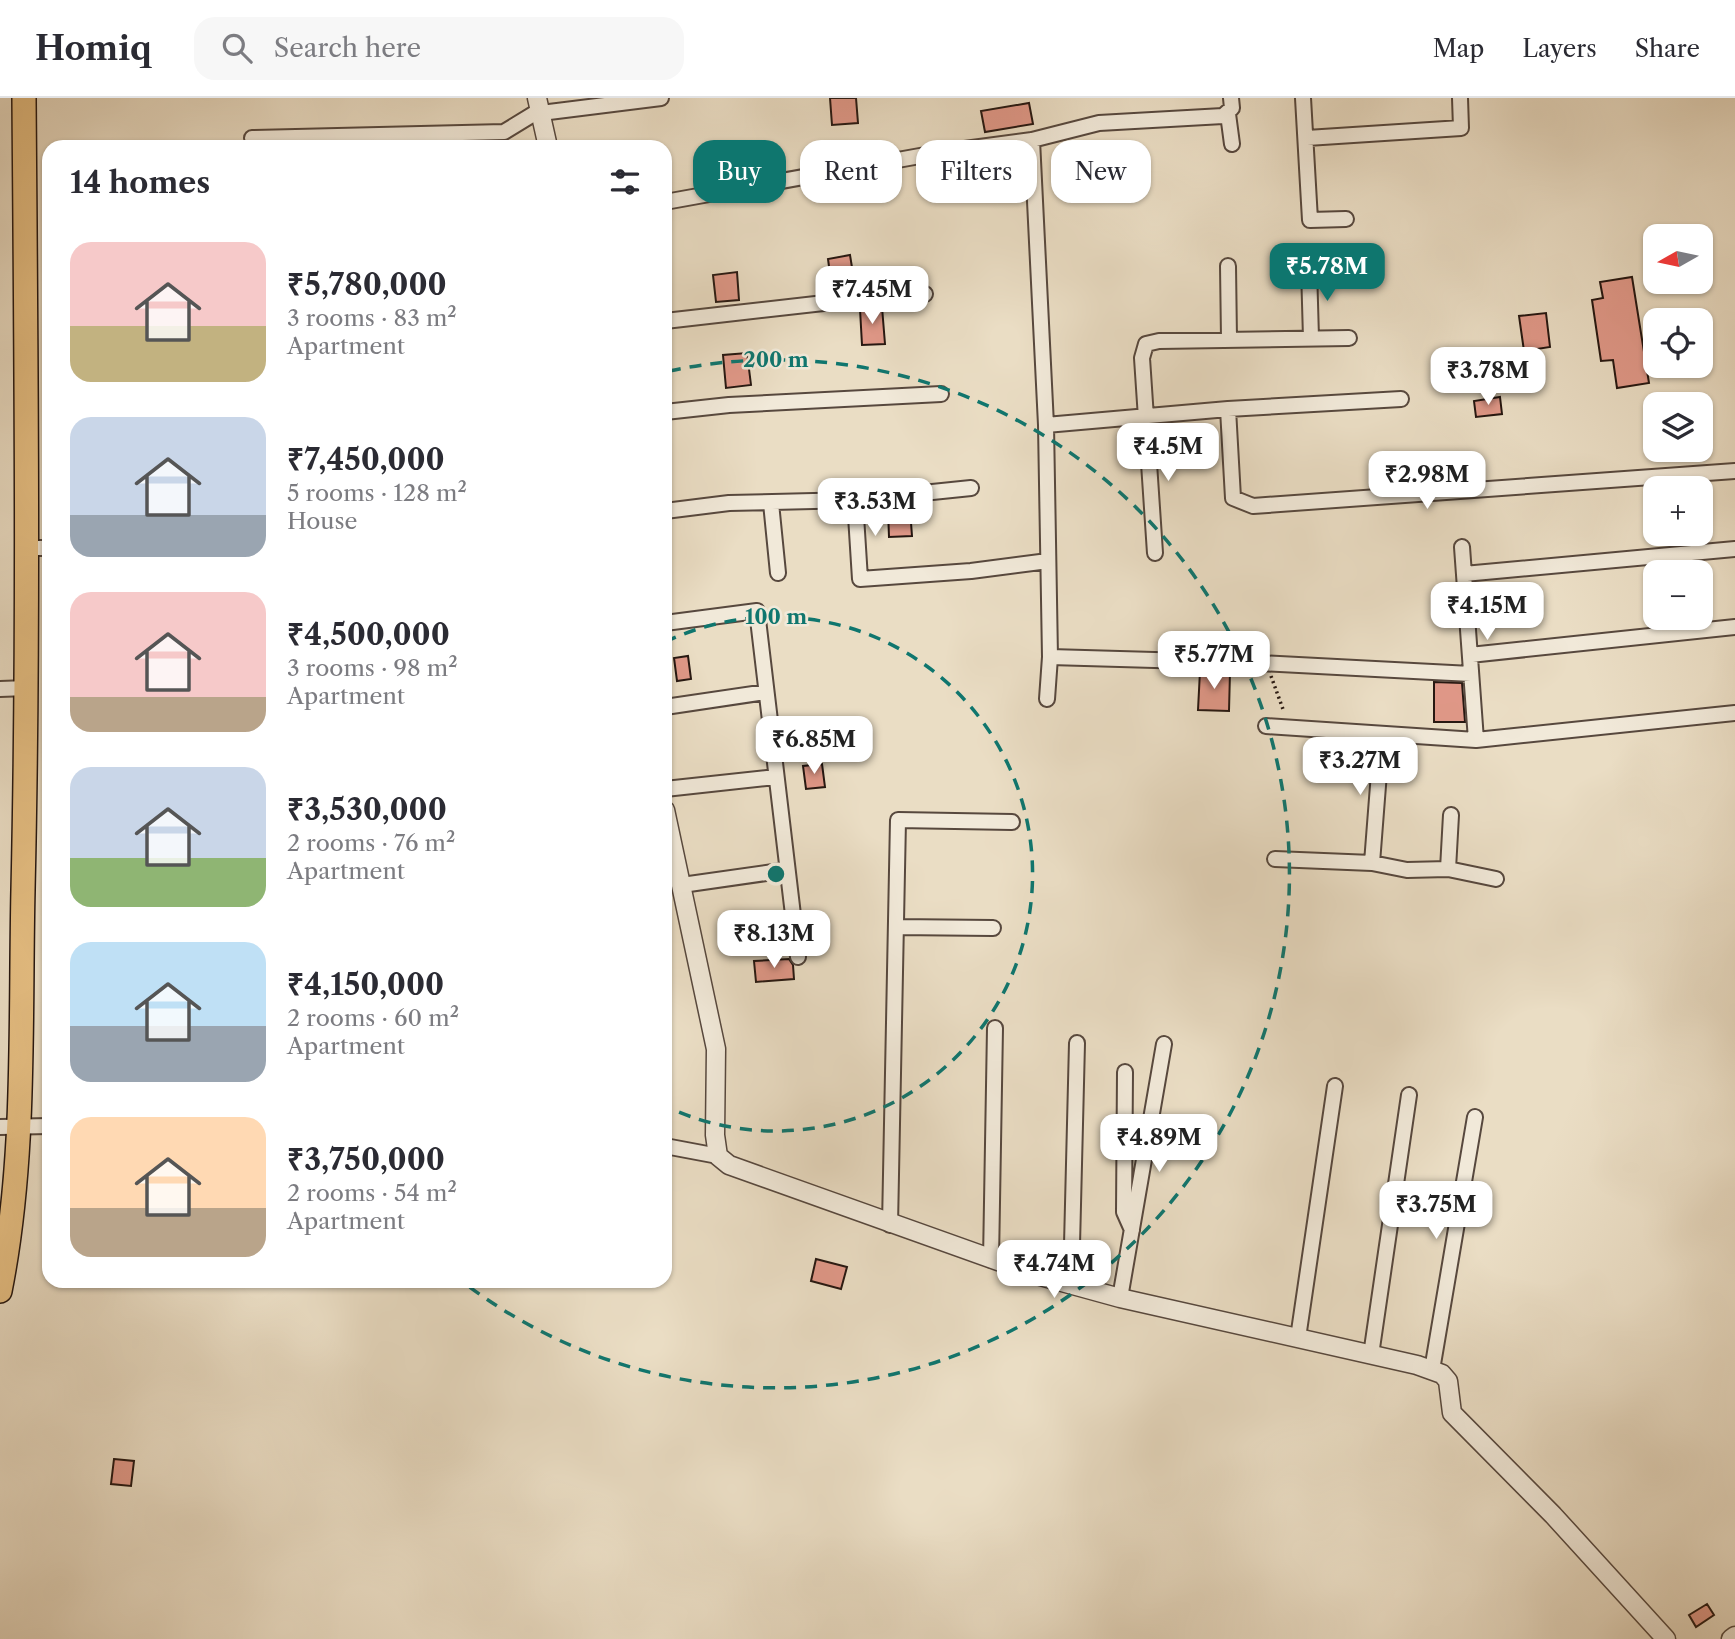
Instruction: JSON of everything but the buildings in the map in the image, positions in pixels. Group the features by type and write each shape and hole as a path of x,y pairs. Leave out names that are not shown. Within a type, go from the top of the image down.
{"main road":[{"path":"0,1291 8,1249 9,1127 27,688 38,548 23,98"}],"street":[{"path":"417,140 504,132 539,107 661,98"},
{"path":"1231,98 1232,108 1228,114 1231,144"},
{"path":"1303,98 1310,220 1346,219"},
{"path":"1307,138 1461,128 1460,98"},
{"path":"539,107 546,140"},
{"path":"672,201 942,152 1032,139 1099,123 1228,114"},
{"path":"252,138 324,140"},
{"path":"1032,139 1046,425 1050,657 1047,699"},
{"path":"1228,266 1229,340"},
{"path":"1309,268 1311,338"},
{"path":"672,320 925,294"},
{"path":"1155,553 1142,358 1146,344 1159,341 1349,338"},
{"path":"672,411 729,405 941,394"},
{"path":"1046,425 1228,409 1401,399"},
{"path":"1228,409 1233,498 1254,506 1735,471"},
{"path":"672,510 729,503 855,500 971,488"},
{"path":"855,500 860,579 971,571 1048,561"},
{"path":"771,503 778,573"},
{"path":"1462,547 1476,740"},
{"path":"1464,574 1735,549"},
{"path":"672,622 757,611 797,957"},
{"path":"1470,655 1735,627"},
{"path":"1050,657 1471,674"},
{"path":"0,689 27,688"},
{"path":"672,705 766,692"},
{"path":"1266,726 1476,740 1735,713"},
{"path":"1372,863 1382,734"},
{"path":"672,788 776,776"},
{"path":"1448,869 1451,815"},
{"path":"890,1225 898,820 1013,822"},
{"path":"672,841 716,1049 715,1135 718,1156"},
{"path":"1275,859 1372,863 1407,870 1448,869 1496,879"},
{"path":"682,885 787,870"},
{"path":"896,927 993,928"},
{"path":"991,1260 995,1028"},
{"path":"1071,1284 1077,1043"},
{"path":"1120,1298 1164,1044"},
{"path":"1125,1072 1124,1212 1132,1230"},
{"path":"1298,1338 1335,1086"},
{"path":"1371,1355 1409,1095"},
{"path":"1432,1370 1475,1117"},
{"path":"9,1127 42,1126"},
{"path":"672,1147 718,1156 729,1165 890,1225 1071,1284 1120,1298 1432,1370 1448,1381 1452,1413 1553,1515 1666,1639"}],"path":[{"path":"1267,664 1278,703 1295,728"}]}
